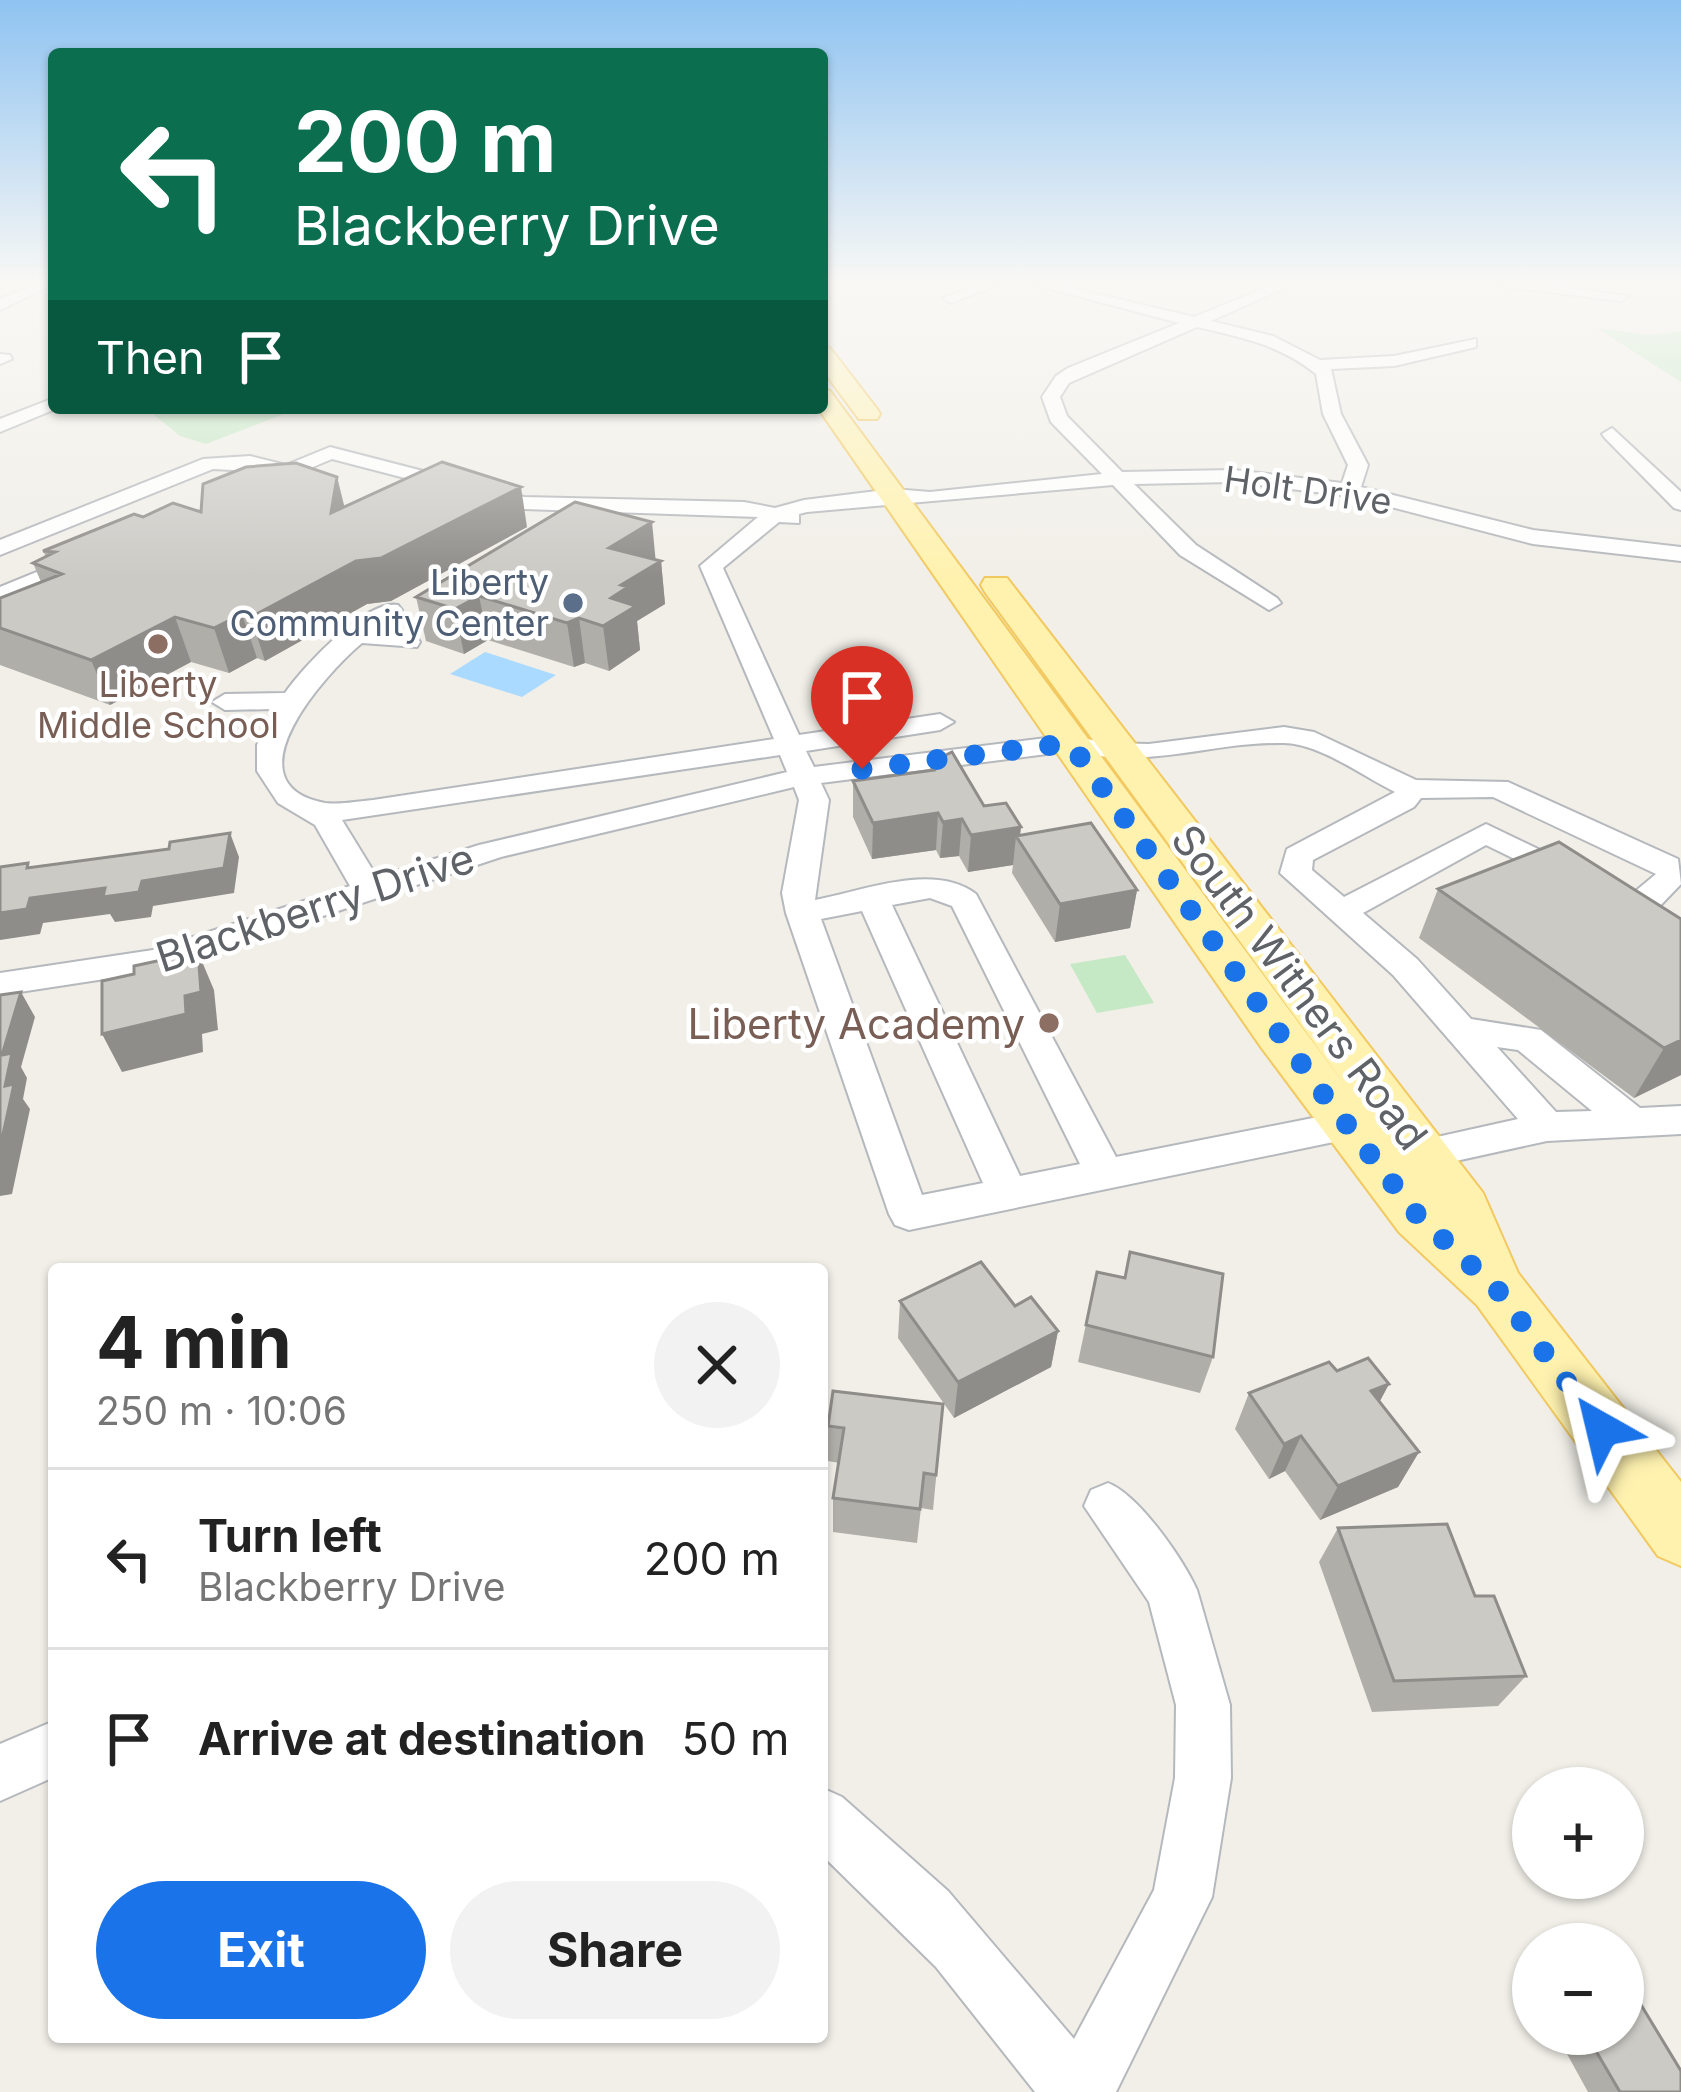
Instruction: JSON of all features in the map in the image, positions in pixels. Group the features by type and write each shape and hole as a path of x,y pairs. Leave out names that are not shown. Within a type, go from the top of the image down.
{"main road":[{"name":"South Withers Road","path":"839,383 908,501"},
{"name":"South Withers Road","path":"828,403 908,501 1095,752 1348,1125 1418,1216 1496,1288 1681,1534"},
{"name":"South Withers Road","path":"1095,752 1424,1153 1464,1208 1496,1288"}],"street":[{"path":"1061,383 1054,389 1052,407 1058,418 1188,550 1269,603"},
{"path":"1328,383 1332,414 1358,465 1350,490"},
{"path":"0,426 48,406"},
{"path":"1612,434 1681,504"},
{"name":"Holt Drive","path":"246,489 330,453 524,503 744,508 772,517 813,519 908,501 1121,478 1234,476 1350,490 1533,537 1681,554"},
{"path":"0,548 210,463 250,462 287,472"},
{"path":"772,517 711,566 803,774 798,893 802,913 909,1214 1348,1125"},
{"path":"746,538 783,547"},
{"path":"0,596 103,551"},
{"path":"390,610 326,658 292,701 272,748 273,772 284,794 320,812 803,774 940,722"},
{"path":"354,634 408,642"},
{"path":"225,702 292,701"},
{"name":"Blackberry Drive","path":"0,984 157,960 490,850 803,774 1284,735 1315,740 1627,904 1646,902 1672,875 1667,866 1498,788 1411,788"},
{"path":"1411,788 1404,801 1298,856 1296,873 1343,910 1465,1030 1547,1127"},
{"path":"320,812 369,891"},
{"path":"1343,910 1486,833"},
{"path":"802,913 930,888 949,889 965,901 1105,1174"},
{"path":"874,898 1008,1194"},
{"path":"1465,1030 1528,1039 1633,1123"},
{"path":"1424,1153 1547,1127 1681,1120"},
{"path":"828,1821 876,1859 952,1935 1078,2092 1182,1897 1203,1778 1203,1705 1171,1590 1108,1506"},
{"path":"0,1774 48,1752"}],"green space":[{"path":"284,414 206,444 180,436 154,415"},
{"path":"1125,955 1154,1003 1097,1013 1070,964"}],"water":[{"path":"485,652 556,675 522,697 450,674"}],"building":[{"path":"442,462 521,487 381,558 356,561 251,617 242,614 214,628 175,617 91,660 0,628 0,598 62,574 33,563 55,552 43,551 173,503 201,512 203,484 246,467 296,463 337,477 331,513"},
{"path":"575,502 652,522 609,548 661,561 621,585 628,587 611,598 636,606 603,626 579,618 567,623 479,596 455,609 416,597"},
{"path":"952,752 984,806 1006,803 1021,827 971,835 962,819 943,822 938,813 873,823 853,781 934,770 930,763"},
{"path":"1091,823 1137,890 1060,904 1016,836"},
{"path":"230,833 224,868 142,881 139,892 103,897 105,888 30,898 27,909 0,913 0,867 28,863 27,868 169,849 170,842"},
{"path":"1559,842 1681,919 1681,1040 1664,1048 1438,889"},
{"path":"198,952 201,992 185,996 186,1014 102,1034 102,981 134,974 134,966"},
{"path":"21,992 2,1055 12,1053 5,1086 14,1084 0,1148 0,995"},
{"path":"1130,1252 1223,1274 1213,1357 1086,1325 1097,1272 1125,1278"},
{"path":"981,1262 1015,1306 1031,1297 1058,1331 958,1382 900,1301"},
{"path":"1368,1358 1389,1384 1371,1391 1419,1452 1338,1486 1301,1436 1284,1444 1249,1393 1329,1362 1337,1371"},
{"path":"833,1391 943,1404 936,1475 924,1473 920,1509 833,1498 844,1428 828,1426"},
{"path":"1447,1524 1475,1596 1494,1596 1526,1676 1394,1681 1338,1528"},
{"path":"1644,2010 1681,2071 1681,2092 1620,2092 1598,2055 1644,2055"}],"place":[{"name":"Liberty Community Center","path":"573,603"},
{"name":"Liberty Middle School","path":"158,644"},
{"name":"Liberty Academy","path":"1049,1023"}],"route":[{"path":"862,769 1070,743 1324,1095 1418,1216 1496,1288 1602,1429"}]}
